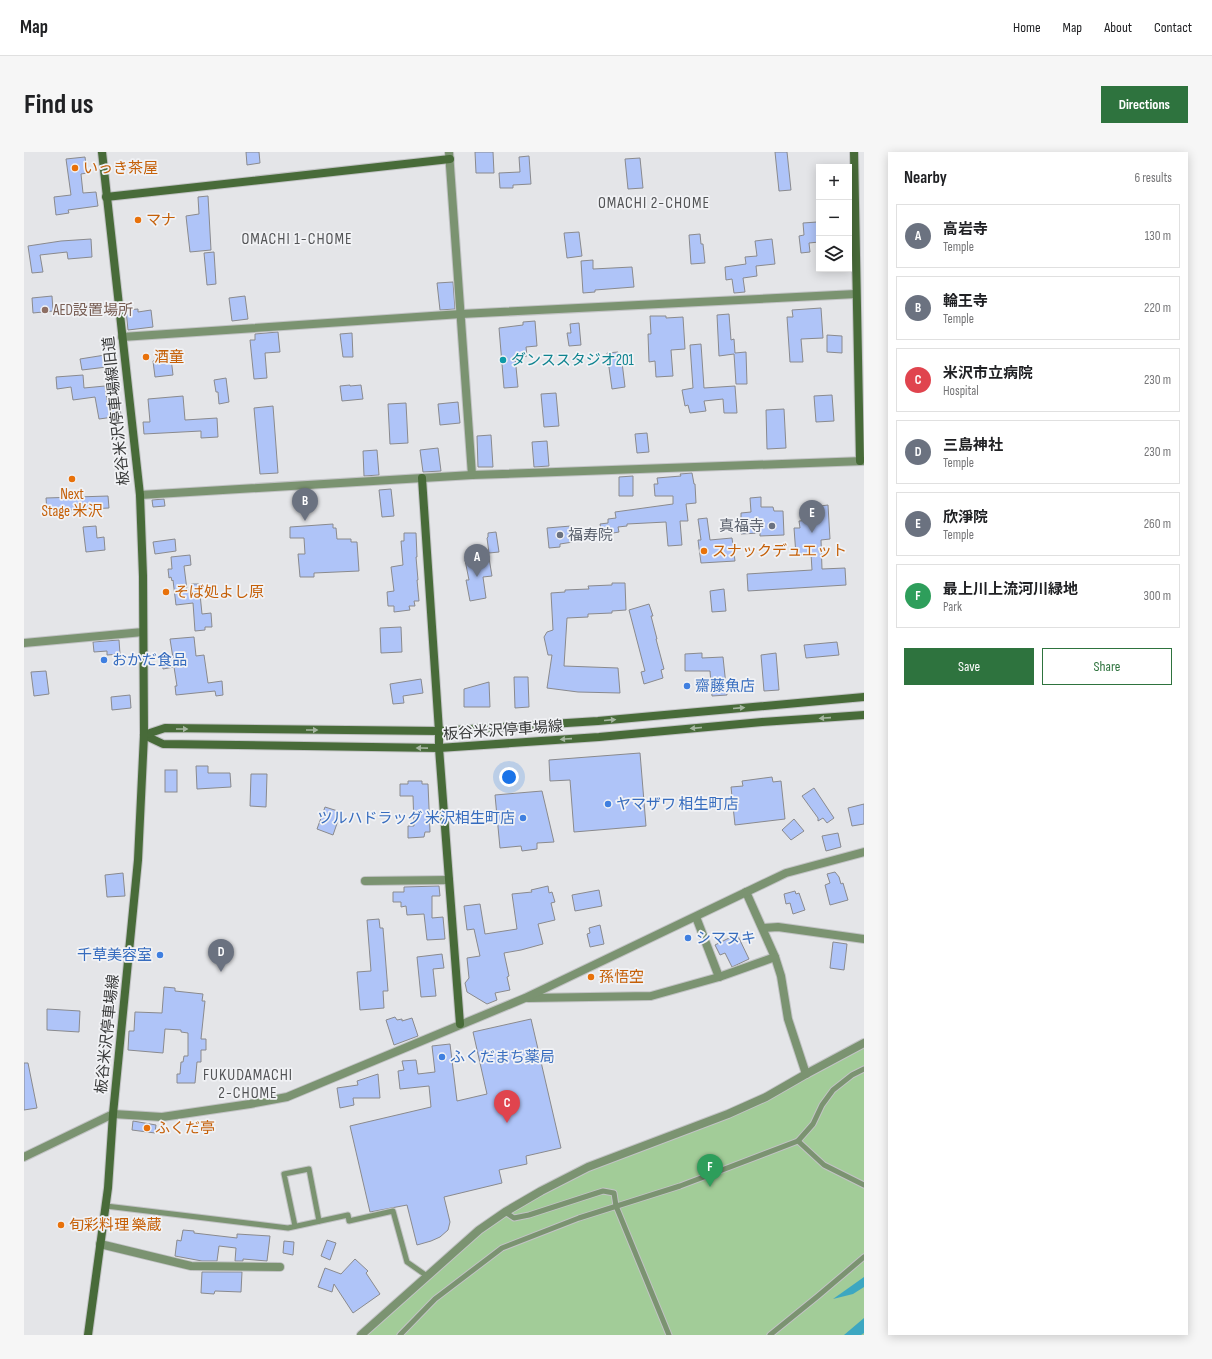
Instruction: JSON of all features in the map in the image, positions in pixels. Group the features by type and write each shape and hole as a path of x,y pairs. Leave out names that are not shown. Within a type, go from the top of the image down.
{"main road":[{"name":"板谷米沢停車場線旧道","path":"102,152 140,495 143,576 144,735"},
{"path":"854,152 860,294 862,461"},
{"path":"106,197 449,156"},
{"path":"422,478 439,748 460,1024"},
{"name":"板谷米沢停車場線","path":"144,735 165,728 439,731 598,721 864,697"},
{"name":"板谷米沢停車場線","path":"144,735 163,744 439,748 598,737 762,722 864,715"},
{"name":"板谷米沢停車場線","path":"88,1335 106,1206 113,1114 138,860 144,735"}],"street":[{"path":"449,156 462,314 472,475"},
{"path":"122,337 462,314 860,294"},
{"path":"140,495 472,475 862,461"},
{"path":"24,643 143,632"},
{"path":"24,1157 113,1114 162,1117 287,1097 525,998 786,873 864,852"},
{"path":"365,881 449,880"},
{"path":"746,892 776,957 781,976 788,1019 806,1074"},
{"path":"696,917 719,977"},
{"path":"763,928 778,926 864,939"},
{"path":"525,998 650,996 719,977 776,957"},
{"path":"361,1335 479,1230 505,1212 541,1191 588,1167 728,1114 766,1097 864,1043"},
{"path":"100,1244 191,1266 280,1267"}],"lane":[{"path":"400,1335 435,1299 502,1248 579,1218 680,1186 798,1141 813,1124 822,1105 834,1090 852,1075 864,1069"},
{"path":"798,1141 824,1165 864,1185"},
{"path":"295,1226 284,1174 309,1169 319,1221"},
{"path":"505,1212 514,1218 529,1215 603,1191 614,1193 616,1206 669,1335"},
{"path":"106,1206 288,1228 348,1215 349,1221 393,1211 407,1262 427,1276"},
{"path":"770,1335 864,1257"}],"green space":[{"path":"864,1045 864,1335 366,1335 480,1233 524,1205 589,1170 729,1116"}],"water":[{"path":"864,1277 864,1287 853,1294 833,1299"},
{"path":"864,1318 864,1333 861,1335 844,1335"}],"building":[{"path":"246,152 259,152 260,163 247,165"},
{"path":"475,152 493,152 494,173 476,173"},
{"path":"775,152 787,152 791,190 779,191"},
{"path":"529,156 531,184 513,185 513,188 500,188 499,173 520,172 519,157"},
{"path":"85,157 87,173 81,174 83,193 96,192 98,206 68,210 69,213 56,215 54,197 71,195 66,159"},
{"path":"640,158 643,188 628,189 625,159"},
{"path":"208,196 211,250 190,252 186,216 199,214 198,197"},
{"path":"816,222 816,242 809,243 810,252 801,253 799,236 804,235 803,223"},
{"path":"579,232 582,256 567,258 564,233"},
{"path":"700,234 701,244 703,244 705,263 691,264 689,235"},
{"path":"91,239 92,257 68,259 67,252 40,255 43,272 32,273 28,246 61,241"},
{"path":"772,239 775,264 756,266 757,276 743,278 745,292 734,293 732,279 726,280 725,267 746,264 745,257 757,256 755,241"},
{"path":"214,252 216,284 207,285 204,253"},
{"path":"593,260 593,269 632,267 634,287 595,290 595,292 583,293 581,261"},
{"path":"453,282 455,309 440,310 437,283"},
{"path":"52,296 53,311 33,313 32,298"},
{"path":"245,296 248,319 232,321 229,298"},
{"path":"821,308 823,338 801,339 803,362 790,362 787,317 793,317 792,310"},
{"path":"138,309 138,312 151,310 153,327 128,330 126,310"},
{"path":"729,314 731,340 734,339 735,353 746,352 747,384 736,384 734,354 719,356 717,315"},
{"path":"650,316 666,316 666,318 683,317 685,349 671,350 673,376 656,377 655,361 649,362 648,334 651,334"},
{"path":"535,321 537,346 526,347 527,356 515,357 518,387 504,388 499,328 523,325 523,322"},
{"path":"579,323 581,345 569,346 567,333 571,333 570,324"},
{"path":"278,332 280,352 265,353 267,378 254,379 250,340 255,340 255,334"},
{"path":"352,333 353,357 343,357 340,334"},
{"path":"827,335 842,336 842,353 827,352"},
{"path":"701,344 704,388 735,386 737,413 724,413 723,399 704,401 706,411 690,413 688,405 685,406 682,390 693,388 690,345"},
{"path":"618,352 618,354 621,354 625,387 612,389 607,353"},
{"path":"105,355 107,367 82,370 80,359"},
{"path":"171,358 173,375 155,377 153,361"},
{"path":"83,375 84,388 105,386 107,400 119,398 121,416 99,419 95,397 73,400 71,387 57,389 56,377"},
{"path":"226,378 229,402 219,404 218,392 216,392 214,380"},
{"path":"361,385 363,399 342,401 340,386"},
{"path":"556,393 559,426 544,427 541,394"},
{"path":"832,395 834,421 816,422 814,396"},
{"path":"183,396 185,420 217,418 218,437 201,438 201,431 144,434 143,422 150,422 148,399"},
{"path":"458,402 460,423 440,425 438,404"},
{"path":"406,403 408,443 390,444 388,404"},
{"path":"273,406 278,473 260,474 254,408"},
{"path":"784,409 786,448 767,449 766,410"},
{"path":"647,433 649,452 637,453 635,434"},
{"path":"491,435 493,467 478,467 477,436"},
{"path":"547,441 549,466 534,467 532,442"},
{"path":"438,448 441,471 423,472 420,450"},
{"path":"377,450 379,475 364,476 363,451"},
{"path":"692,473 695,484 696,503 686,504 688,521 680,521 682,545 668,546 666,522 627,524 627,526 618,527 619,532 602,535 600,524 608,523 608,519 616,518 615,512 673,504 673,496 655,496 654,484 658,484 657,478 681,476 680,474"},
{"path":"633,476 633,496 619,496 619,477"},
{"path":"391,489 394,516 382,517 379,490"},
{"path":"108,496 109,508 47,511 46,498"},
{"name":"真福寺","path":"761,497 761,507 773,507 774,511 783,511 784,535 760,536 760,533 741,534 741,513 751,512 750,498"},
{"path":"164,499 165,506 153,507 152,500"},
{"path":"828,505 830,539 821,540 822,569 845,568 846,585 748,591 747,574 812,570 811,554 796,555 794,528 800,528 799,521 811,520 811,517 821,517 820,506"},
{"path":"707,518 710,540 732,538 735,561 701,563 698,540 701,540 698,519"},
{"path":"333,524 333,528 336,528 337,539 351,539 351,542 357,542 359,571 314,573 314,577 300,577 298,554 305,554 304,538 290,538 290,527"},
{"path":"96,526 97,538 104,537 105,550 86,552 83,527"},
{"name":"福寿院","path":"571,526 573,542 560,544 560,547 549,548 547,528"},
{"path":"496,532 499,552 489,553 487,538 488,533"},
{"path":"404,533 416,533 419,601 414,601 415,606 409,606 410,610 394,612 394,606 388,606 387,592 394,591 391,567 403,565 401,541 404,541"},
{"path":"175,539 176,551 155,554 153,542"},
{"path":"488,552 492,576 483,577 486,598 470,601 466,580 469,580 465,560 469,559 469,555"},
{"path":"190,555 191,565 184,566 187,590 192,589 191,584 199,584 202,614 211,613 212,627 205,627 205,630 195,631 193,603 176,605 173,580 172,581 171,577 169,578 168,569 172,569 171,557"},
{"path":"612,583 625,583 626,610 612,611 612,613 588,614 588,617 567,618 564,666 618,668 620,693 578,692 547,688 552,655 548,655 544,637 547,632 553,630 551,593 565,592 565,590 589,589 588,586 612,585"},
{"path":"724,589 726,611 712,612 710,591"},
{"path":"649,604 664,669 661,670 663,678 644,684 641,672 645,671 629,610"},
{"path":"401,627 402,652 381,653 380,628"},
{"path":"194,637 196,656 204,655 208,683 222,681 223,695 216,696 215,691 176,695 175,686 177,686 174,667 163,669 162,659 173,658 170,639"},
{"path":"119,640 120,654 107,655 107,651 94,652 93,642"},
{"path":"837,642 839,655 806,658 804,645"},
{"path":"702,653 702,658 723,657 727,695 712,696 710,671 685,671 685,654"},
{"path":"776,653 779,690 764,691 761,655"},
{"path":"46,671 49,694 34,696 31,672"},
{"path":"514,677 528,677 529,707 515,708"},
{"path":"421,679 423,693 403,696 404,703 393,704 390,684"},
{"path":"489,682 490,707 464,707 464,689"},
{"path":"130,695 131,708 112,710 111,697"},
{"name":"ヤマザワ 相生町店","path":"640,753 646,826 574,832 570,780 550,781 549,760"},
{"path":"196,766 208,766 208,773 230,773 231,787 197,789"},
{"path":"165,770 177,770 177,792 165,792"},
{"path":"251,774 267,774 266,807 250,806"},
{"path":"772,777 773,782 781,781 785,819 735,825 731,787 743,786 742,781"},
{"path":"408,781 422,781 422,784 428,784 430,832 425,832 424,837 408,838 408,826 414,826 413,796 400,796 400,784 408,784"},
{"path":"814,788 834,818 827,823 823,818 818,821 818,818 802,796"},
{"name":"ツルハドラッグ 米沢相生町店","path":"542,791 554,842 537,843 537,849 522,851 521,846 500,848 495,795"},
{"path":"864,804 864,824 852,826 848,808"},
{"path":"325,807 341,812 333,835 317,829"},
{"path":"794,819 804,831 791,840 782,830"},
{"path":"838,833 841,847 826,851 822,836"},
{"path":"835,872 839,877 841,884 843,883 848,900 830,905 825,885 830,883 827,874"},
{"path":"123,873 125,896 107,897 105,875"},
{"path":"439,886 440,896 432,896 432,918 443,917 445,939 427,940 424,914 407,915 406,906 401,907 401,902 393,902 393,892 404,892 404,887"},
{"path":"548,886 549,893 552,892 555,902 551,903 555,920 538,924 543,944 504,953 509,976 507,977 510,990 495,993 497,1000 487,1004 467,992 465,983 469,978 467,958 480,956 474,929 467,930 464,906 480,904 485,934 517,929 512,894 532,892 531,890"},
{"path":"599,890 602,906 575,911 572,895"},
{"path":"795,891 796,894 799,893 805,910 793,914 790,903 786,904 784,894"},
{"path":"379,919 380,928 383,928 388,991 383,991 384,1008 360,1010 357,972 371,971 367,920"},
{"path":"600,925 604,944 590,947 587,934 590,933 589,928"},
{"path":"737,934 749,959 732,967 725,953 720,955 715,945"},
{"path":"833,942 847,944 844,970 830,968"},
{"path":"442,954 444,968 433,969 436,996 421,997 417,957"},
{"path":"164,987 175,988 175,991 203,994 202,1001 205,1001 201,1039 206,1039 206,1050 201,1050 201,1062 197,1062 195,1083 177,1083 177,1074 180,1074 181,1062 183,1062 184,1056 188,1056 188,1033 181,1032 181,1030 165,1029 163,1053 128,1050 129,1031 134,1031 135,1012 162,1013"},
{"path":"47,1009 80,1011 79,1032 47,1030"},
{"path":"395,1017 397,1020 402,1019 402,1021 412,1018 418,1036 394,1045 386,1020"},
{"path":"531,1019 561,1148 526,1156 527,1164 499,1170 502,1183 444,1197 450,1222 448,1230 440,1237 417,1245 407,1205 370,1212 350,1126 431,1107 429,1086 400,1089 398,1071 404,1070 402,1061 416,1060 418,1074 435,1072 432,1046 450,1044 457,1101 487,1094 473,1032"},
{"path":"24,1063 28,1063 37,1108 24,1110"},
{"path":"378,1074 380,1098 353,1098 354,1105 340,1108 337,1088 358,1085 357,1081"},
{"path":"133,1121 156,1125 155,1133 132,1130"},
{"path":"183,1230 194,1231 194,1233 237,1238 237,1234 270,1236 267,1261 243,1259 243,1261 235,1261 236,1248 219,1246 217,1261 202,1261 175,1256 177,1240 181,1241"},
{"path":"327,1240 336,1243 330,1260 321,1256"},
{"path":"284,1241 294,1242 293,1255 283,1253"},
{"path":"355,1259 368,1271 366,1273 380,1294 353,1313 334,1284 332,1292 318,1287 325,1268 341,1274"},
{"path":"202,1272 242,1272 241,1292 215,1291 214,1294 201,1293"}],"place":[{"name":"いっき茶屋","path":"75,168"},
{"name":"マナ","path":"138,220"},
{"name":"AED設置場所","path":"45,310"},
{"name":"酒童","path":"146,357"},
{"name":"ダンススタジオ201","path":"503,360"},
{"name":"Next Stage 米沢","path":"72,479"},
{"name":"輪王寺","path":"305,521"},
{"name":"真福寺","path":"772,526"},
{"name":"欣淨院","path":"812,533"},
{"name":"福寿院","path":"560,535"},
{"name":"スナックデュエット","path":"704,551"},
{"name":"高岩寺","path":"477,577"},
{"name":"そば処よし原","path":"166,592"},
{"name":"おかだ食品","path":"104,660"},
{"name":"齋藤魚店","path":"687,686"},
{"name":"ヤマザワ 相生町店","path":"608,804"},
{"name":"ツルハドラッグ 米沢相生町店","path":"523,818"},
{"name":"シマヌキ","path":"688,938"},
{"name":"千草美容室","path":"160,955"},
{"name":"三島神社","path":"221,972"},
{"name":"孫悟空","path":"591,977"},
{"name":"ふくだまち薬局","path":"442,1057"},
{"name":"米沢市立病院","path":"507,1123"},
{"name":"ふくだ亭","path":"147,1128"},
{"name":"最上川上流河川緑地","path":"710,1187"},
{"name":"旬彩料理 樂蔵","path":"61,1225"}],"district":[{"name":"OMACHI 2-CHOME","path":"654,202"},
{"name":"OMACHI 1-CHOME","path":"297,238"},
{"name":"FUKUDAMACHI 2-CHOME","path":"248,1083"}]}
